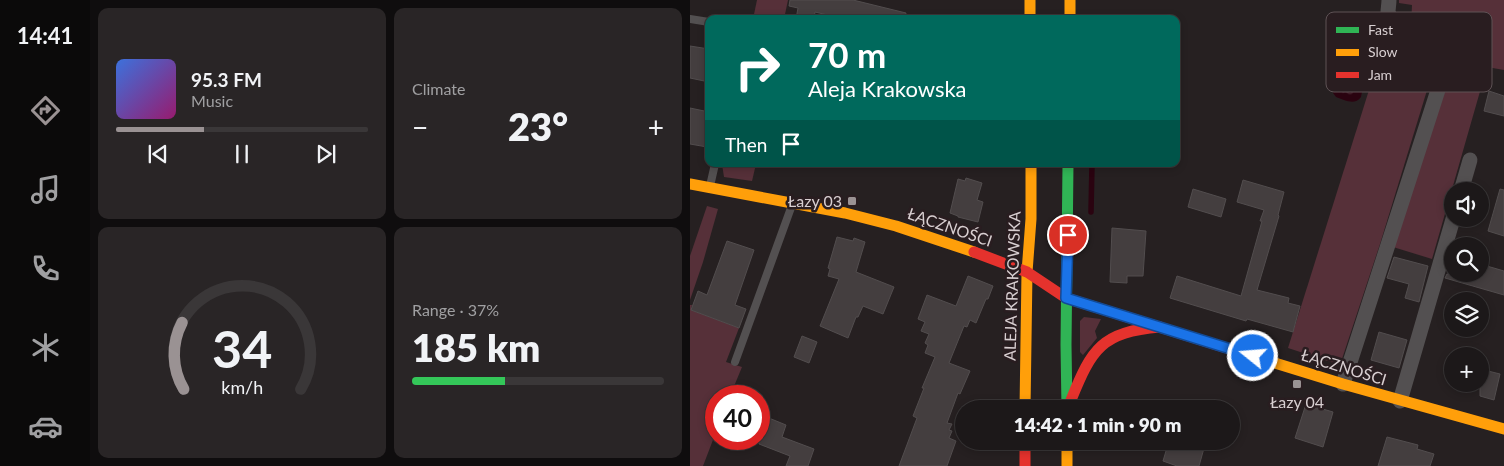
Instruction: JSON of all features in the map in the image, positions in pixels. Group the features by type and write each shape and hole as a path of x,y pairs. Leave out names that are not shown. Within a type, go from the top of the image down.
{"street":[{"path":"1030,0 1030,15"},
{"path":"1070,0 1070,15"},
{"path":"1343,384 1439,92"},
{"path":"1464,182 1470,160"},
{"name":"ALEJA KRAKOWSKA","path":"1025,400 1031,167"},
{"path":"1067,400 1068,167"},
{"name":"ŁĄCZNOŚCI","path":"690,184 845,213 896,226 1027,272 1066,298 1343,384 1504,429"},
{"path":"1400,401 1451,227"},
{"path":"1071,400 1089,358 1101,345 1118,334 1160,327"},
{"path":"1025,450 1025,466"},
{"path":"1067,450 1067,466"}],"lane":[{"path":"690,19 705,21"},
{"path":"710,188 714,167"},
{"path":"735,362 793,203"}],"shaded area":[{"path":"757,0 788,0 785,15 754,15"},
{"path":"1399,0 1504,0 1504,70 1492,68 1492,12 1412,12 1412,5 1399,3"},
{"path":"1368,92 1426,92 1380,244 1340,365 1288,348"},
{"path":"1444,92 1480,92 1454,182 1444,182 1444,217 1432,259 1393,247"},
{"path":"722,167 755,167 752,181 724,177"},
{"path":"707,206 718,209 690,300 690,256"},
{"path":"690,305 692,305 691,310 739,328 726,362 742,367 735,385 705,385 705,450 709,450 703,466 690,466"},
{"path":"1084,317 1101,319 1095,331 1097,338 1083,355 1080,352 1080,321"}],"water":[{"path":"1362,92 1359,100 1353,102 1336,97 1333,93"}],"building":[{"path":"790,0 853,0 906,13 906,15 827,15 815,12 815,15 797,15 798,8 789,6"},
{"path":"690,46 705,48 705,81 690,78"},
{"path":"1489,92 1504,96 1504,116 1484,111"},
{"path":"690,108 705,111 705,147 690,144"},
{"path":"966,178 982,183 977,200 983,202 978,222 950,213 958,179 965,181"},
{"path":"1243,180 1284,192 1279,216 1257,290 1289,298 1288,303 1300,306 1293,332 1247,319 1246,321 1170,298 1177,276 1241,296 1264,210 1237,202"},
{"path":"1193,189 1226,199 1221,217 1188,207"},
{"path":"1500,189 1504,190 1504,236 1488,231"},
{"path":"1112,228 1146,231 1143,276 1127,276 1127,283 1110,282"},
{"path":"837,237 853,241 854,238 865,242 856,272 894,287 883,314 863,306 858,317 856,317 848,338 820,326 839,279 828,276 830,269 828,268"},
{"path":"727,241 754,250 735,305 746,309 739,328 691,310 698,291 707,295"},
{"path":"1394,257 1428,266 1419,302 1405,298 1409,284 1387,278"},
{"path":"1489,267 1504,271 1504,295 1459,282 1489,282"},
{"path":"968,276 993,286 976,323 970,320 967,327 964,326 949,363 970,371 960,394 958,393 947,423 952,424 949,430 952,431 949,438 955,441 955,444 947,466 899,466 917,418 913,416 924,388 922,388 935,357 925,353 928,345 925,343 929,334 921,331 925,322 918,319 927,295 956,306"},
{"path":"1379,332 1407,340 1399,368 1371,360"},
{"path":"802,336 817,342 809,363 794,357"},
{"path":"1489,371 1500,374 1494,400 1480,396 1480,392 1489,392"},
{"path":"1306,404 1333,412 1323,447 1295,438"},
{"path":"770,418 786,425 782,437 814,449 808,466 786,466 790,456 770,448"},
{"path":"1387,437 1418,445 1417,449 1434,454 1430,466 1378,466"},
{"path":"1166,450 1203,450 1199,466 1177,466 1163,461"}],"waterway":[{"path":"1091,212 1092,167"}],"traffic: fast":[{"path":"1067,400 1068,167"}],"traffic: slow":[{"path":"1030,0 1030,15"},
{"path":"1070,0 1070,15"},
{"path":"1025,400 1031,167"},
{"path":"690,184 845,213 896,226 974,252"},
{"path":"1262,359 1343,384 1504,429"},
{"path":"1067,450 1067,466"}],"traffic: jam":[{"path":"974,252 1027,272 1066,298 1262,359"},
{"path":"1071,400 1086,367 1093,355 1102,346 1125,333 1160,327"},
{"path":"1025,450 1025,466"}],"place":[{"name":"Łazy 03","path":"852,201"},
{"name":"Łazy 04","path":"1297,384"}],"route":[{"path":"1068,235 1066,298 1253,356"}]}
